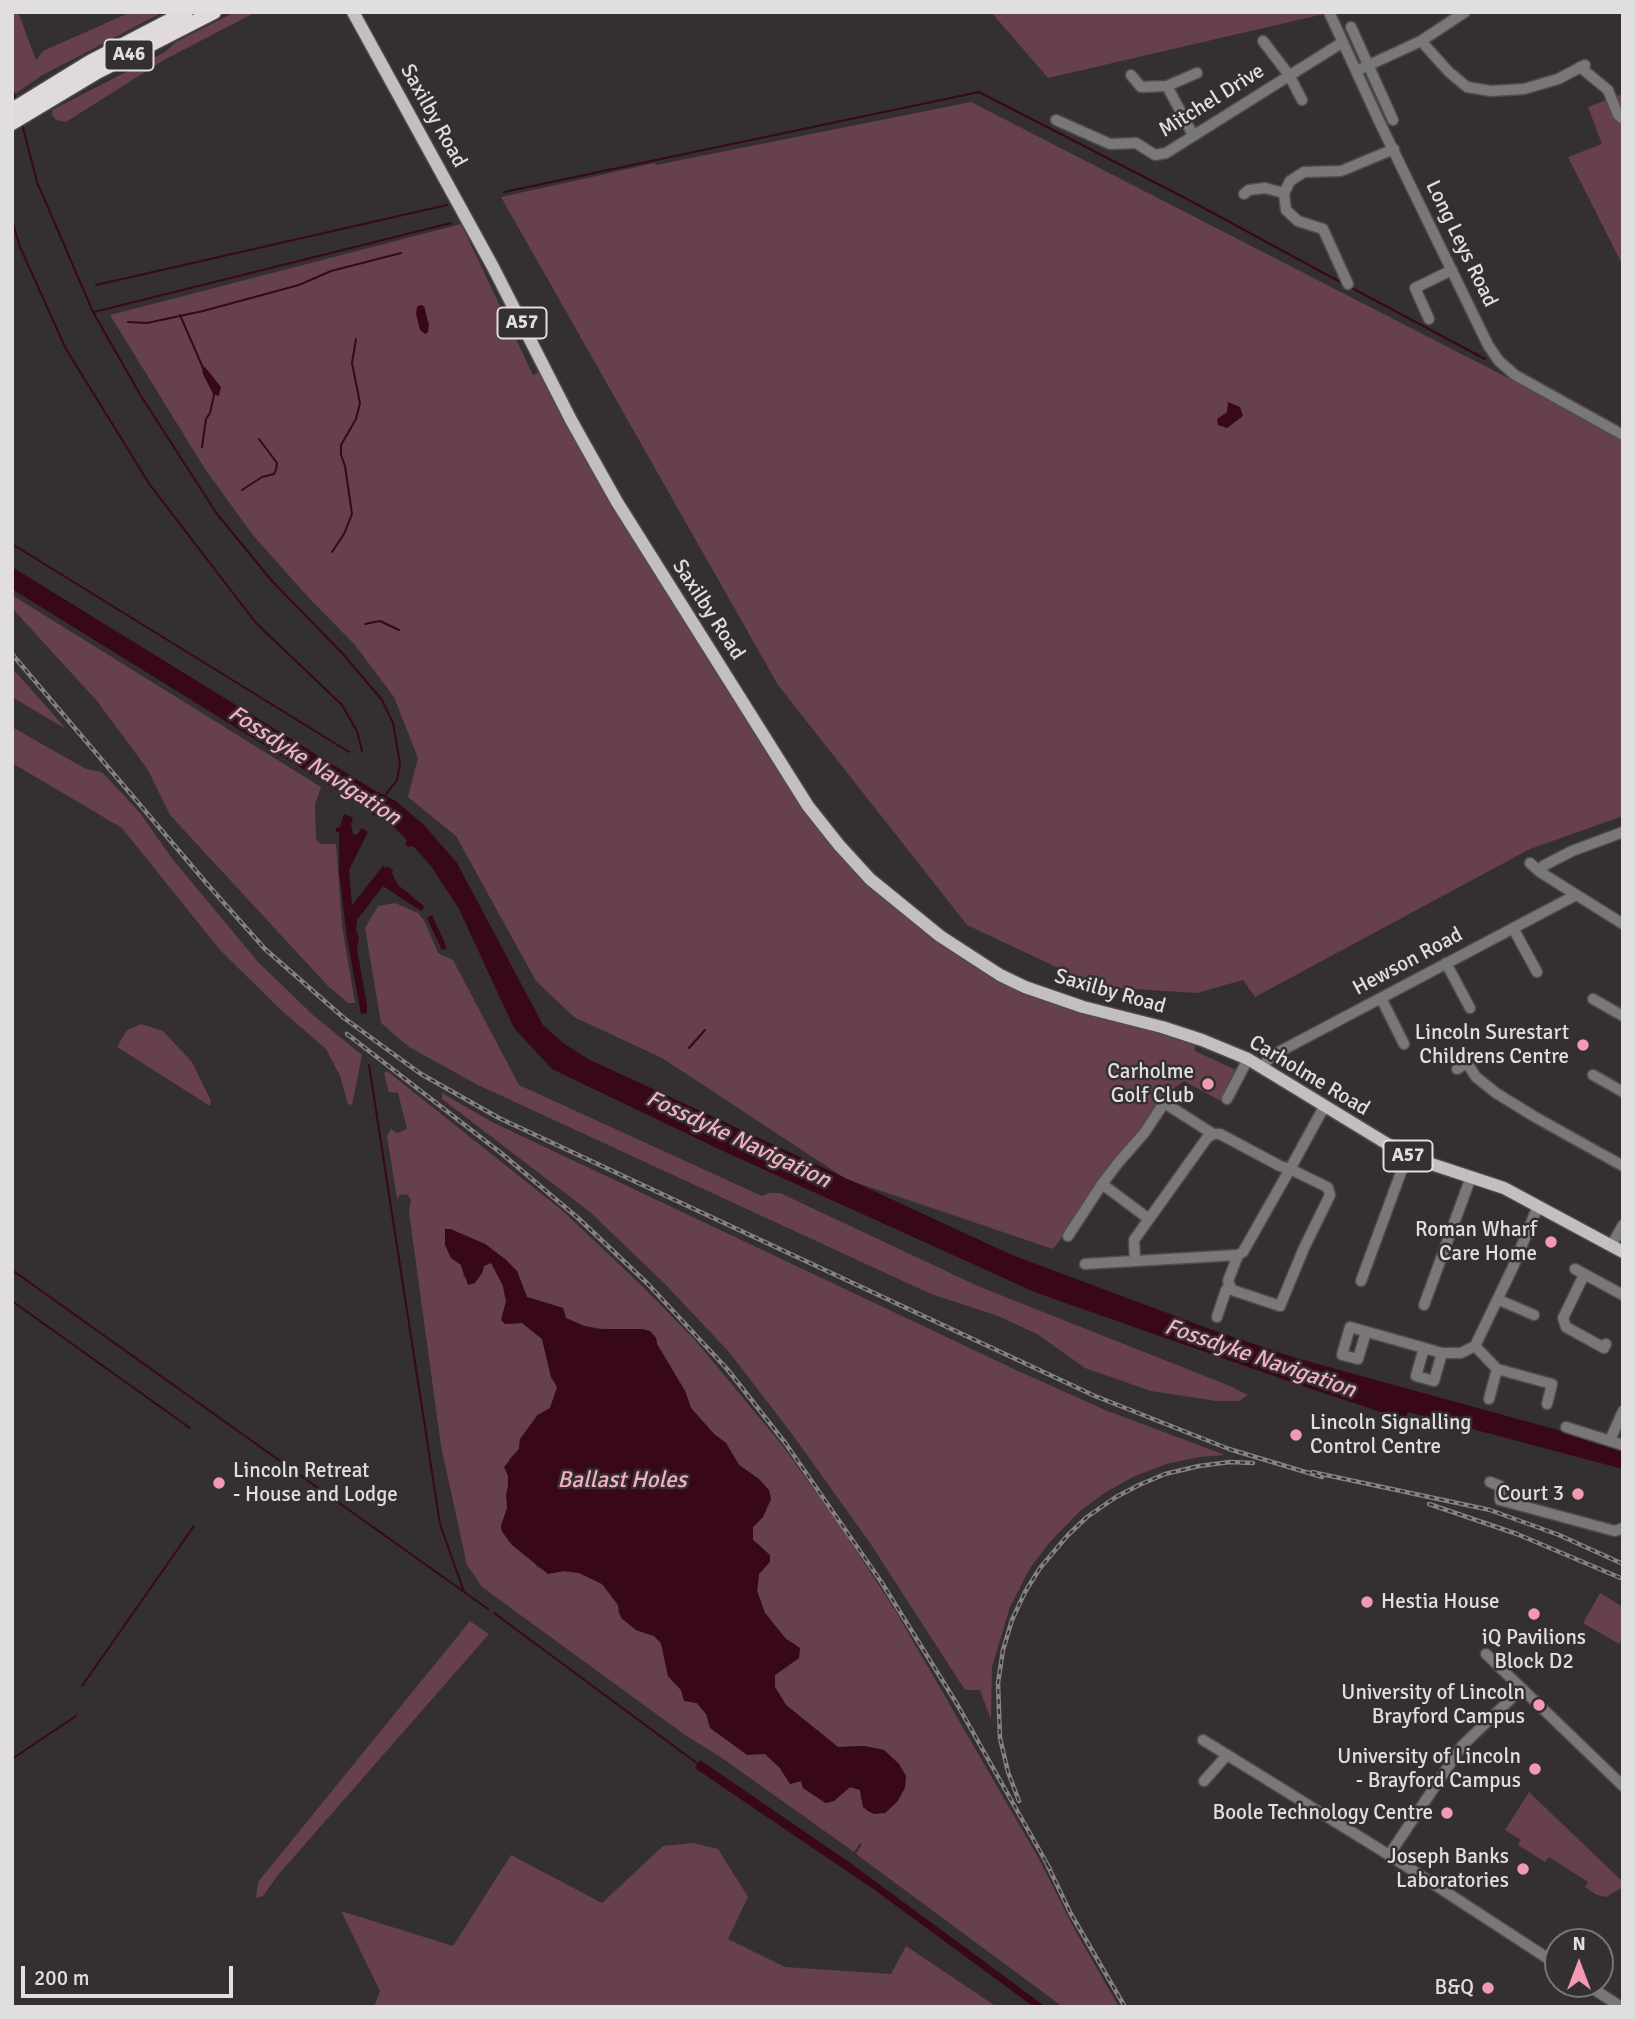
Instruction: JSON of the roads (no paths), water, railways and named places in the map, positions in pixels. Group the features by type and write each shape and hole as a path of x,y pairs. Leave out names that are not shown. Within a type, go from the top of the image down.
{"highway":[{"name":"A46","path":"12,123 44,97 111,51 186,12"},
{"name":"A46","path":"12,110 97,72 214,12"}],"main road":[{"name":"Saxilby Road","path":"356,14 487,256 603,479 798,790 839,845 870,878 918,920 963,953 1000,975 1025,987 1083,1007 1202,1040"},
{"name":"Carholme Road","path":"1202,1040 1262,1066 1324,1107 1407,1156 1504,1188 1617,1249"}],"street":[{"name":"Long Leys Road","path":"1329,12 1488,345 1504,367 1623,435"},
{"path":"1356,71 1421,41 1465,12"},
{"path":"1351,27 1393,120"},
{"path":"1263,40 1289,75 1302,100"},
{"path":"1421,41 1449,72 1467,87 1491,91 1524,89 1558,79 1582,66 1608,90 1618,115 1623,119"},
{"name":"Mitchel Drive","path":"1056,120 1110,144 1136,143 1155,155 1166,153 1343,42"},
{"path":"1131,75 1141,87 1167,86 1197,73"},
{"path":"1167,86 1193,135"},
{"path":"1348,284 1323,229 1298,221 1286,210 1284,193 1290,181 1304,172 1341,172 1394,149"},
{"path":"1244,194 1250,190 1265,188 1284,193"},
{"path":"1429,319 1415,289 1452,270"},
{"path":"1540,872 1543,866 1572,851 1623,832"},
{"path":"1530,863 1623,924"},
{"name":"Hewson Road","path":"1262,1066 1273,1055 1576,895"},
{"path":"1513,928 1536,972"},
{"path":"1446,963 1470,1008"},
{"path":"1381,998 1404,1044"},
{"path":"1593,999 1623,1016"},
{"path":"1478,1056 1462,1066 1496,1093 1623,1166"},
{"path":"1227,1099 1248,1059"},
{"path":"1593,1075 1623,1092"},
{"path":"1068,1236 1102,1184 1163,1106 1170,1105 1213,1133 1220,1134 1328,1188 1330,1195 1280,1306 1232,1290 1229,1286"},
{"path":"1085,1264 1238,1255 1243,1252 1324,1107"},
{"path":"1135,1261 1134,1240 1213,1133"},
{"path":"1361,1281 1407,1156"},
{"path":"1424,1305 1471,1177"},
{"path":"1102,1184 1149,1219"},
{"path":"1366,1332 1442,1353 1461,1353 1475,1346 1499,1300 1538,1206"},
{"path":"1617,1249 1623,1225"},
{"path":"1217,1317 1238,1255"},
{"path":"1575,1269 1620,1293 1623,1280"},
{"path":"1587,1276 1583,1277 1563,1318 1566,1327 1604,1348 1606,1344"},
{"path":"1499,1300 1538,1315"},
{"path":"1475,1346 1497,1369 1552,1384"},
{"path":"1424,1348 1416,1376 1434,1381 1442,1353"},
{"path":"1489,1399 1497,1369"},
{"path":"1547,1404 1555,1372"},
{"path":"1610,1440 1623,1412"},
{"path":"1566,1427 1623,1445"},
{"path":"1490,1482 1500,1486 1500,1500 1615,1531 1623,1528"},
{"path":"1486,1654 1623,1786"},
{"path":"1389,1855 1462,1746 1521,1689"},
{"path":"1203,1740 1389,1855 1544,1956"},
{"path":"1204,1781 1227,1755"}],"water":[{"path":"420,305 424,306 429,325 425,334 420,330 416,314"},
{"path":"205,367 221,387 219,396 213,394 203,374 202,369"},
{"path":"1228,402 1240,407 1243,416 1227,428 1218,425 1217,419 1227,412"},
{"name":"Fossdyke Navigation","path":"12,567 396,801 425,826 457,863 543,1025 563,1043 588,1059 1012,1255 1218,1332 1296,1358 1623,1448 1623,1469 1408,1412 1405,1420 1037,1293 723,1151 552,1069 514,1028 459,909 431,866 413,846 408,847 405,844 407,840 397,830 379,814 377,817 371,814 372,810 347,797 345,799 343,794 12,589"},
{"path":"344,814 353,818 353,834 357,835 362,828 368,832 349,870 352,905 383,866 387,866 393,870 398,885 425,907 421,911 383,886 357,920 357,949 367,1005 367,1013 361,1014 347,938 339,871 339,832 336,832 336,828 340,827"},
{"path":"432,915 447,948 442,950 427,918"},
{"name":"Ballast Holes","path":"445,1229 485,1244 517,1271 527,1297 563,1308 566,1318 598,1329 643,1329 650,1331 656,1338 685,1391 691,1408 714,1434 726,1443 739,1465 769,1490 771,1499 763,1517 753,1527 753,1540 770,1555 770,1562 759,1574 757,1591 765,1613 786,1639 800,1648 799,1658 775,1675 775,1687 786,1705 838,1747 864,1746 884,1750 899,1764 906,1776 905,1788 897,1802 885,1813 874,1814 868,1811 863,1807 860,1790 850,1787 834,1801 826,1803 803,1788 801,1781 790,1784 780,1768 765,1754 747,1755 710,1728 706,1714 697,1703 684,1701 681,1690 668,1676 661,1643 654,1636 636,1630 621,1618 618,1605 602,1584 579,1573 565,1571 548,1574 512,1545 501,1526 507,1508 508,1476 504,1467 519,1449 520,1439 538,1415 550,1408 557,1387 551,1377 542,1339 522,1323 505,1324 501,1320 506,1301 503,1286 491,1263 484,1266 475,1283 468,1285 461,1265 451,1258 445,1245"},
{"path":"700,1760 849,1862 1046,2007 1034,2007 872,1888 695,1768"}],"waterway":[{"path":"12,86 16,102"},
{"path":"504,192 979,92 1189,200 1342,283"},
{"name":"Fossdyke Navigation","path":"22,124 37,182 93,312 141,396 217,514 272,581 343,654 382,700 393,723 400,764 397,780 384,797"},
{"path":"96,285 447,205"},
{"path":"12,220 20,247 66,349 150,485 256,623 342,705 357,731 362,751"},
{"path":"94,312 451,223"},
{"path":"128,322 147,323 203,311 299,285 331,271 401,253"},
{"path":"1350,287 1485,359"},
{"path":"180,315 203,368"},
{"path":"332,552 344,534 352,514 341,445 356,419 360,403 352,363 356,339"},
{"path":"202,447 206,419 214,395"},
{"path":"242,490 262,477 274,474 276,470 277,463 259,439"},
{"path":"12,544 349,752"},
{"path":"365,624 380,621 399,630"},
{"path":"689,1048 705,1030"},
{"path":"369,1065 440,1524 464,1592"},
{"path":"12,1270 488,1609"},
{"path":"12,1301 190,1428"},
{"path":"82,1686 194,1526"},
{"path":"494,1613 698,1764"},
{"path":"12,1759 76,1716"}],"railway":[{"path":"12,654 265,949 344,1018 421,1074 499,1118 1095,1396 1229,1449 1322,1477"},
{"path":"347,1034 501,1153 578,1218 647,1283 728,1370 786,1444 882,1583 957,1704 1050,1869"},
{"path":"1019,1801 1008,1772 1000,1738 998,1683 1003,1650 1012,1620 1040,1568 1087,1517 1139,1485 1165,1474 1199,1466 1230,1462 1253,1463"},
{"path":"1312,1472 1490,1510 1559,1535 1623,1564"},
{"path":"1429,1504 1517,1534 1623,1579"},
{"path":"1046,1862 1071,1914 1125,2007"}],"place":[{"name":"Lincoln Surestart Childrens Centre","path":"1583,1045"},
{"name":"Carholme Golf Club","path":"1208,1084"},
{"name":"Roman Wharf Care Home","path":"1551,1242"},
{"name":"Lincoln Signalling Control Centre","path":"1296,1435"},
{"name":"Lincoln Retreat - House and Lodge","path":"219,1483"},
{"name":"Court 3","path":"1578,1494"},
{"name":"Hestia House","path":"1367,1602"},
{"name":"iQ Pavilions Block D2","path":"1534,1614"},
{"name":"University of Lincoln Brayford Campus","path":"1539,1705"},
{"name":"University of Lincoln - Brayford Campus","path":"1535,1769"},
{"name":"Boole Technology Centre","path":"1447,1813"},
{"name":"Joseph Banks Laboratories","path":"1523,1869"},
{"name":"B&Q","path":"1488,1988"}]}
